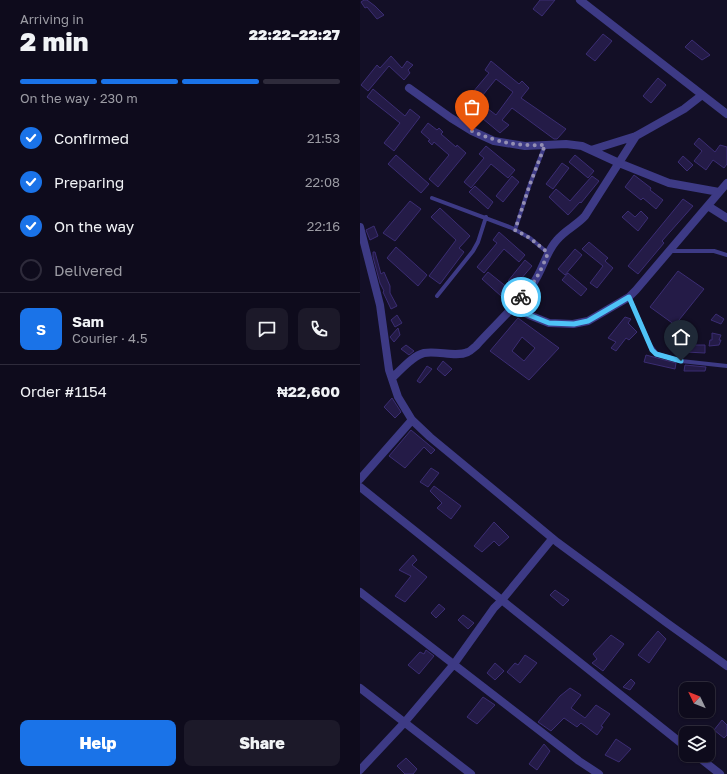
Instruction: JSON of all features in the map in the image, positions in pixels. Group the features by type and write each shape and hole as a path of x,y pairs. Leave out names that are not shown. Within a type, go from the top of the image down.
{"street":[{"path":"580,0 727,114"},
{"path":"409,88 451,118 494,141 525,146 566,144 582,146 619,163 670,183 719,192"},
{"path":"591,150 636,136 684,109 702,95"},
{"path":"392,378 416,357 422,354 429,352 460,354 468,352 476,346 532,286 540,274 548,253 557,240 579,223 585,216 636,136"},
{"path":"513,306 529,315 549,323 574,324 588,321 629,297 727,183"},
{"path":"708,206 727,218"},
{"path":"360,227 380,305 389,370 398,397 412,420 430,438 552,539 727,666"},
{"path":"360,479 412,420"},
{"path":"360,486 679,741"},
{"path":"360,770 404,723 454,664 494,608 552,539"},
{"path":"360,592 579,761 599,774"},
{"path":"360,688 471,774"},
{"path":"705,762 720,774"}],"lane":[{"path":"515,230 545,145"},
{"path":"432,198 486,217 515,230 530,238 548,253"},
{"path":"437,296 473,251 478,242 486,217"},
{"path":"668,251 714,251 727,255"},
{"path":"629,297 650,346 656,354 681,361 727,366"}],"building":[{"path":"367,0 375,6 384,15 377,19 367,7 365,8 361,2"},
{"path":"540,0 555,0 542,16 533,9"},
{"path":"603,34 612,41 595,61 586,54"},
{"path":"692,40 710,55 702,60 685,47"},
{"path":"391,56 402,68 407,61 413,65 408,70 410,73 404,80 389,66 368,91 361,85 377,65 380,68"},
{"path":"491,61 519,84 522,81 529,88 521,98 566,129 557,139 554,139 512,108 502,120 509,125 500,133 471,109 469,111 462,105 489,73 485,70","holes":["496,79 513,92 496,115 478,101"]},
{"path":"658,78 666,85 651,103 643,96"},
{"path":"373,89 405,116 410,109 420,117 394,151 384,143 400,123 367,97"},
{"path":"428,123 437,130 439,128 443,132 441,134 456,147 457,145 466,153 438,187 429,179 449,155 434,142 432,145 428,141 430,140 421,132"},
{"path":"699,138 715,152 720,145 727,147 727,164 724,168 713,160 706,170 694,161 702,151 694,144"},
{"path":"486,146 515,170 508,178 491,164 471,188 464,182 484,158 479,154"},
{"path":"396,155 429,184 421,193 388,164"},
{"path":"575,155 594,171 588,178 569,162"},
{"path":"683,156 693,165 687,171 678,162"},
{"path":"562,163 569,168 553,189 546,184"},
{"path":"634,175 651,188 650,190 663,200 656,209 643,198 641,200 625,187"},
{"path":"512,176 519,182 503,202 496,196"},
{"path":"592,176 599,181 581,203 580,202 568,215 549,197 556,189 570,201"},
{"path":"475,186 493,202 488,209 469,192"},
{"path":"683,199 693,206 662,241 664,243 638,274 628,266"},
{"path":"410,201 421,209 395,241 383,233"},
{"path":"440,208 470,236 459,248 464,252 440,284 429,276 456,240 431,217"},
{"path":"628,211 635,217 641,211 648,218 638,231 622,217"},
{"path":"374,226 378,236 370,240 366,230"},
{"path":"499,232 525,255 519,262 504,249 484,273 477,267 497,243 493,240"},
{"path":"589,242 608,258 605,261 613,268 597,288 590,283 603,266 582,249"},
{"path":"396,247 427,275 418,286 387,258"},
{"path":"575,249 582,255 565,275 558,269"},
{"path":"373,252 375,252 381,274 384,272 390,286 390,293 397,306 391,309 380,283"},
{"path":"525,260 532,266 515,286 508,281"},
{"path":"678,271 704,289 675,325 650,307"},
{"path":"488,272 508,288 501,296 482,279"},
{"path":"568,273 587,289 581,296 562,280"},
{"path":"716,314 724,319 721,324 711,320"},
{"path":"397,315 402,323 395,327 391,320"},
{"path":"625,317 631,319 628,323 637,332 629,340 626,338 616,351 611,348 616,342 608,338"},
{"path":"518,318 559,348 529,380 490,351","holes":["522,337 535,348 524,361 512,351"]},
{"path":"398,328 400,335 394,342 390,337"},
{"path":"712,333 721,335 719,345 709,346 710,340 712,340"},
{"path":"687,343 705,345 705,353 686,352"},
{"path":"406,345 414,351 409,355 401,349"},
{"path":"646,355 676,363 675,369 644,362"},
{"path":"443,361 452,369 445,376 437,369"},
{"path":"685,365 706,367 705,371 684,371"},
{"path":"427,366 432,369 420,383 417,381"},
{"path":"392,398 401,412 395,418 384,407"},
{"path":"411,430 435,450 431,454 424,447 405,468 389,456"},
{"path":"431,468 439,473 428,487 420,482"},
{"path":"434,486 461,506 451,519 437,508 442,503 430,491"},
{"path":"494,522 509,537 499,546 494,541 482,552 474,546"},
{"path":"413,555 417,560 412,565 427,577 405,602 395,596 411,576 399,570"},
{"path":"555,590 569,600 563,606 550,595"},
{"path":"439,604 445,609 436,618 431,613"},
{"path":"463,615 474,623 468,629 458,620"},
{"path":"658,631 666,639 649,663 638,655"},
{"path":"611,635 624,644 603,671 592,663 597,659 593,654"},
{"path":"426,650 434,656 419,674 408,665 420,652 424,654"},
{"path":"525,655 537,663 520,683 507,672 515,663 518,665"},
{"path":"495,663 504,671 495,680 487,673"},
{"path":"631,679 635,683 630,690 623,687"},
{"path":"570,688 581,695 571,708 585,718 596,705 610,714 601,726 603,727 597,735 581,723 577,727 564,718 551,731 538,722 560,696"},
{"path":"483,697 495,705 477,724 467,717"},
{"path":"722,720 727,725 727,735 724,738 715,731"},
{"path":"616,739 631,749 619,762 605,755"},
{"path":"544,744 550,751 537,770 529,764"},
{"path":"406,758 417,769 413,774 405,774 397,766"}],"way so far":[{"path":"472,131 494,141 525,146 545,145 515,230 530,238 548,253 540,274 532,286 521,297"}],"route":[{"path":"521,297 513,306 529,315 549,323 574,324 588,321 629,297 652,350 656,354 681,361"}]}
